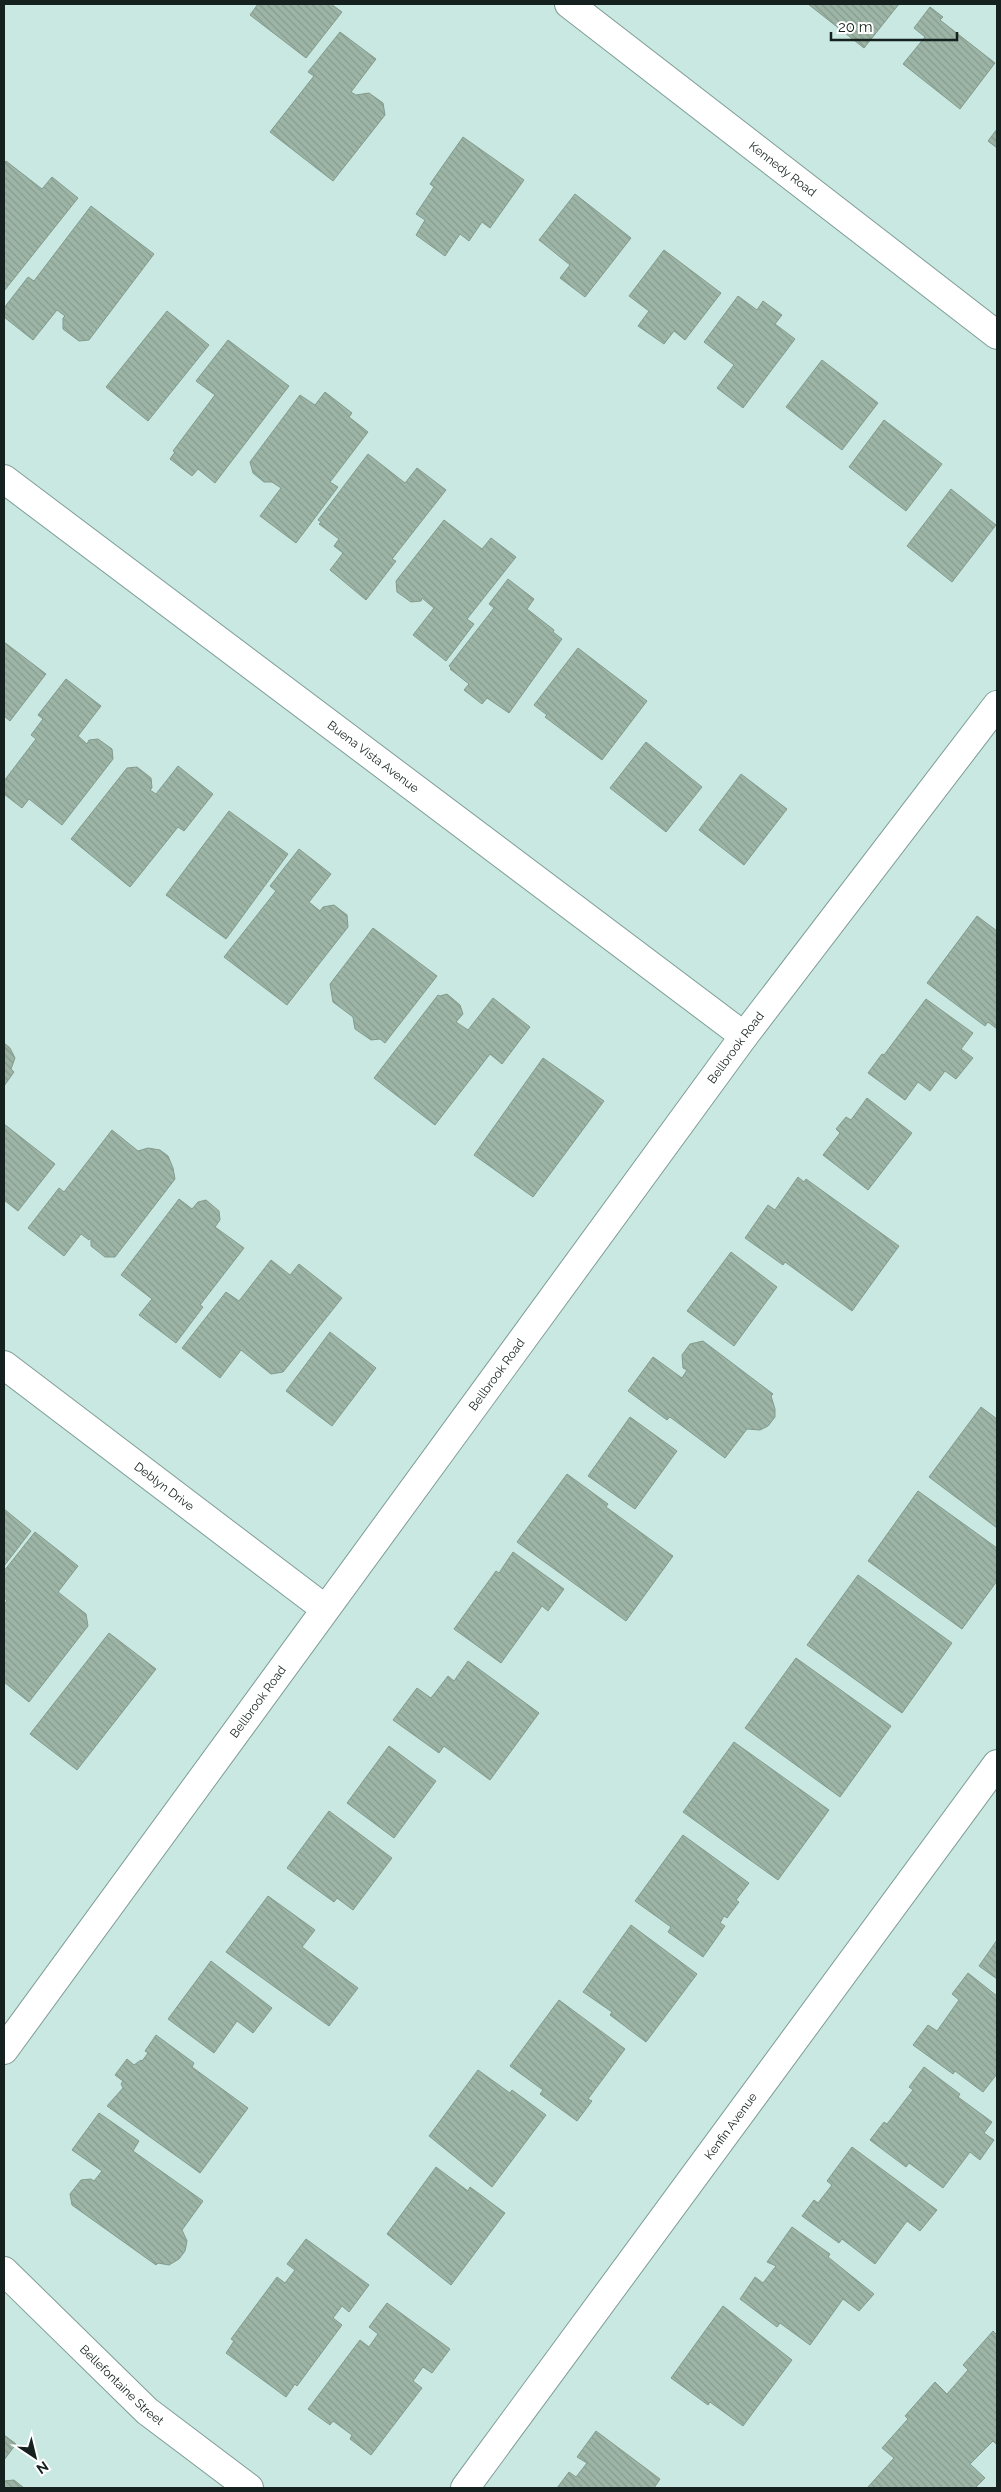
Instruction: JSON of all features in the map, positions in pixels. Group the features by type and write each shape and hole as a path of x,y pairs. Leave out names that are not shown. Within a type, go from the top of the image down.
{"street":[{"name":"Kennedy Road","path":"569,4 997,335"},
{"name":"Buena Vista Avenue","path":"4,479 744,1036"},
{"name":"Bellbrook Road","path":"4,2050 324,1608 744,1036 997,705"},
{"name":"Deblyn Drive","path":"4,1365 324,1608"},
{"name":"Kenfin Avenue","path":"464,2488 997,1764"},
{"name":"Bellefontaine Street","path":"4,2271 148,2411 248,2488"}],"building":[{"path":"258,4 331,4 342,12 306,58 250,15"},
{"path":"808,4 899,4 864,48"},
{"path":"930,7 943,17 940,20 995,63 960,109 903,64 925,37 914,28"},
{"path":"340,32 376,59 351,92 356,95 369,93 383,103 385,115 333,181 270,132 314,76 308,72"},
{"path":"997,129 997,148 988,141"},
{"path":"463,137 524,180 490,228 482,222 469,241 460,234 445,256 416,235 425,220 416,214 434,187 430,184"},
{"path":"6,161 42,189 52,177 78,198 4,291 4,164"},
{"path":"575,194 631,238 585,297 560,278 570,265 539,240"},
{"path":"91,206 154,254 89,340 79,341 63,329 63,318 65,316 57,310 33,340 4,317 4,308 28,277 34,281"},
{"path":"664,250 721,293 685,340 674,331 664,344 638,326 649,311 629,296"},
{"path":"738,296 757,310 763,301 782,315 775,324 795,339 743,408 717,388 734,365 704,342"},
{"path":"167,311 209,345 148,421 106,387"},
{"path":"228,340 289,386 215,483 198,469 192,476 170,459 175,452 173,451 215,395 196,381"},
{"path":"822,360 878,403 842,450 786,407"},
{"path":"325,392 352,413 349,417 368,432 330,482 338,487 296,543 260,516 281,488 272,482 264,482 253,473 250,462 300,395 315,405"},
{"path":"884,420 942,464 906,511 849,467"},
{"path":"368,454 405,483 417,468 446,490 392,559 396,561 366,600 330,570 343,553 334,546 339,539 319,524 321,522 318,520"},
{"path":"951,489 996,525 952,582 907,546"},
{"path":"444,520 482,549 491,538 516,557 467,619 474,624 446,661 413,635 434,608 422,598 421,601 411,602 397,592 396,581"},
{"path":"508,579 534,599 527,609 554,630 553,632 562,639 509,713 487,698 482,704 464,690 469,684 450,669 449,666 494,608 489,604"},
{"path":"4,642 46,674 10,721 4,716"},
{"path":"578,648 647,701 602,760 545,717 547,715 534,705"},
{"path":"66,679 101,706 78,736 87,744 89,740 98,739 112,749 113,759 62,825 29,799 22,808 4,794 4,781 36,739 31,735 43,719 38,715"},
{"path":"646,742 702,787 666,832 610,788"},
{"path":"178,766 213,794 184,831 178,827 130,887 71,839 127,768 137,767 151,778 152,788 150,790 156,794"},
{"path":"741,774 787,809 744,865 699,830"},
{"path":"229,811 288,854 226,939 166,895"},
{"path":"299,849 331,874 309,902 320,911 323,907 334,905 347,915 348,927 287,1005 224,957 276,891 270,886"},
{"path":"977,916 997,931 997,1029 988,1022 985,1026 927,983"},
{"path":"373,928 437,976 385,1043 380,1039 371,1040 355,1029 353,1017 333,1002 330,984"},
{"path":"447,994 460,1005 463,1014 456,1022 468,1030 493,998 530,1027 502,1064 490,1054 435,1125 374,1078 438,995"},
{"path":"926,999 973,1033 961,1049 973,1058 956,1079 945,1071 930,1091 918,1082 905,1100 868,1073"},
{"path":"4,1043 10,1048 15,1058 11,1069 14,1072 4,1086"},
{"path":"543,1058 604,1101 533,1197 474,1155"},
{"path":"867,1098 912,1133 868,1190 823,1155 840,1133 836,1129 846,1117 851,1120"},
{"path":"4,1124 55,1164 18,1211 4,1200"},
{"path":"112,1130 138,1151 148,1148 160,1150 168,1156 175,1179 115,1257 105,1257 91,1246 91,1238 89,1240 81,1234 64,1256 28,1228 59,1188 64,1192"},
{"path":"798,1177 804,1182 806,1179 899,1246 852,1311 785,1262 783,1265 745,1238 768,1205 775,1210"},
{"path":"179,1199 192,1209 198,1202 206,1200 219,1211 220,1220 215,1227 244,1248 200,1305 203,1307 176,1343 139,1315 152,1299 121,1275"},
{"path":"731,1252 777,1287 734,1346 687,1311"},
{"path":"271,1260 290,1275 299,1264 342,1298 283,1372 271,1374 241,1350 220,1378 182,1348 226,1292 239,1301"},
{"path":"330,1332 376,1368 332,1426 286,1391"},
{"path":"703,1341 773,1394 771,1396 775,1417 768,1426 760,1430 747,1429 725,1458 670,1417 667,1420 628,1391 653,1357 682,1378 687,1370 683,1368 682,1355 690,1344"},
{"path":"981,1407 997,1419 997,1528 929,1477"},
{"path":"630,1417 677,1451 635,1509 588,1476"},
{"path":"567,1474 608,1504 606,1507 673,1556 626,1621 517,1542"},
{"path":"918,1491 997,1548 997,1581 962,1629 868,1561"},
{"path":"4,1509 31,1531 4,1566"},
{"path":"35,1532 78,1566 58,1592 86,1614 88,1626 29,1702 4,1682 4,1605 7,1600 4,1598 4,1571"},
{"path":"513,1552 564,1589 548,1611 542,1606 501,1663 454,1629 496,1571 499,1573"},
{"path":"858,1575 952,1643 902,1713 807,1645"},
{"path":"109,1633 156,1669 77,1770 30,1734"},
{"path":"796,1658 891,1726 840,1797 745,1728"},
{"path":"468,1661 539,1713 490,1780 444,1746 439,1753 393,1720 417,1688 431,1698 448,1676 454,1681"},
{"path":"734,1742 829,1810 778,1880 683,1812"},
{"path":"389,1746 436,1781 394,1838 347,1803"},
{"path":"329,1811 392,1858 353,1910 337,1898 334,1902 287,1868"},
{"path":"683,1835 749,1883 736,1900 739,1902 727,1918 724,1916 720,1923 725,1926 703,1957 668,1932 671,1927 635,1901"},
{"path":"268,1896 315,1930 302,1947 358,1988 329,2026 226,1952"},
{"path":"631,1925 697,1974 646,2042 610,2015 612,2012 583,1992"},
{"path":"997,1940 997,1979 979,1966"},
{"path":"211,1961 272,2008 253,2033 237,2021 214,2053 168,2019"},
{"path":"968,1973 997,1996 997,2074 983,2092 955,2071 953,2074 913,2045 928,2025 937,2031 959,2000 952,1994"},
{"path":"559,2000 625,2049 588,2099 592,2101 577,2121 540,2094 543,2090 510,2066"},
{"path":"156,2035 194,2063 192,2067 248,2108 200,2173 107,2106 123,2088 121,2084 123,2081 115,2075 127,2059 134,2065 142,2061 148,2053 145,2051"},
{"path":"924,2067 960,2094 958,2097 992,2122 984,2133 994,2140 980,2160 970,2152 943,2188 909,2163 906,2167 870,2140 884,2122 887,2124 913,2090 909,2087"},
{"path":"478,2070 510,2093 512,2090 546,2115 492,2187 429,2136"},
{"path":"99,2113 139,2141 133,2151 203,2201 182,2230 187,2241 185,2251 179,2259 169,2265 158,2263 156,2265 72,2205 70,2194 81,2180 91,2179 94,2181 102,2171 72,2150"},
{"path":"852,2147 937,2210 920,2231 907,2221 875,2264 842,2239 839,2243 802,2216 814,2200 818,2203 832,2185 827,2181"},
{"path":"436,2167 468,2191 470,2187 505,2213 451,2285 387,2234"},
{"path":"792,2227 830,2254 828,2257 874,2294 859,2311 843,2299 810,2345 780,2323 777,2327 740,2299 755,2277 763,2283 776,2266 767,2262"},
{"path":"306,2239 369,2285 349,2312 342,2306 333,2318 342,2325 297,2386 295,2384 286,2397 226,2353 234,2341 231,2339 277,2277 285,2283 295,2270 287,2264"},
{"path":"387,2303 450,2349 432,2373 423,2367 413,2381 422,2388 371,2455 350,2439 352,2435 333,2421 330,2425 308,2409 360,2340 369,2347 378,2334 369,2327"},
{"path":"723,2306 792,2360 743,2426 710,2402 708,2405 671,2378"},
{"path":"993,2331 997,2335 997,2445 993,2441 970,2464 985,2478 975,2488 868,2487 894,2458 882,2448 908,2419 905,2416 935,2382 947,2394 968,2370 963,2365"},
{"path":"596,2431 660,2479 654,2488 557,2488 569,2472 576,2477 587,2463 577,2457"},
{"path":"4,2435 16,2444 4,2460"},
{"path":"14,2480 24,2488 4,2488 4,2481"}]}
